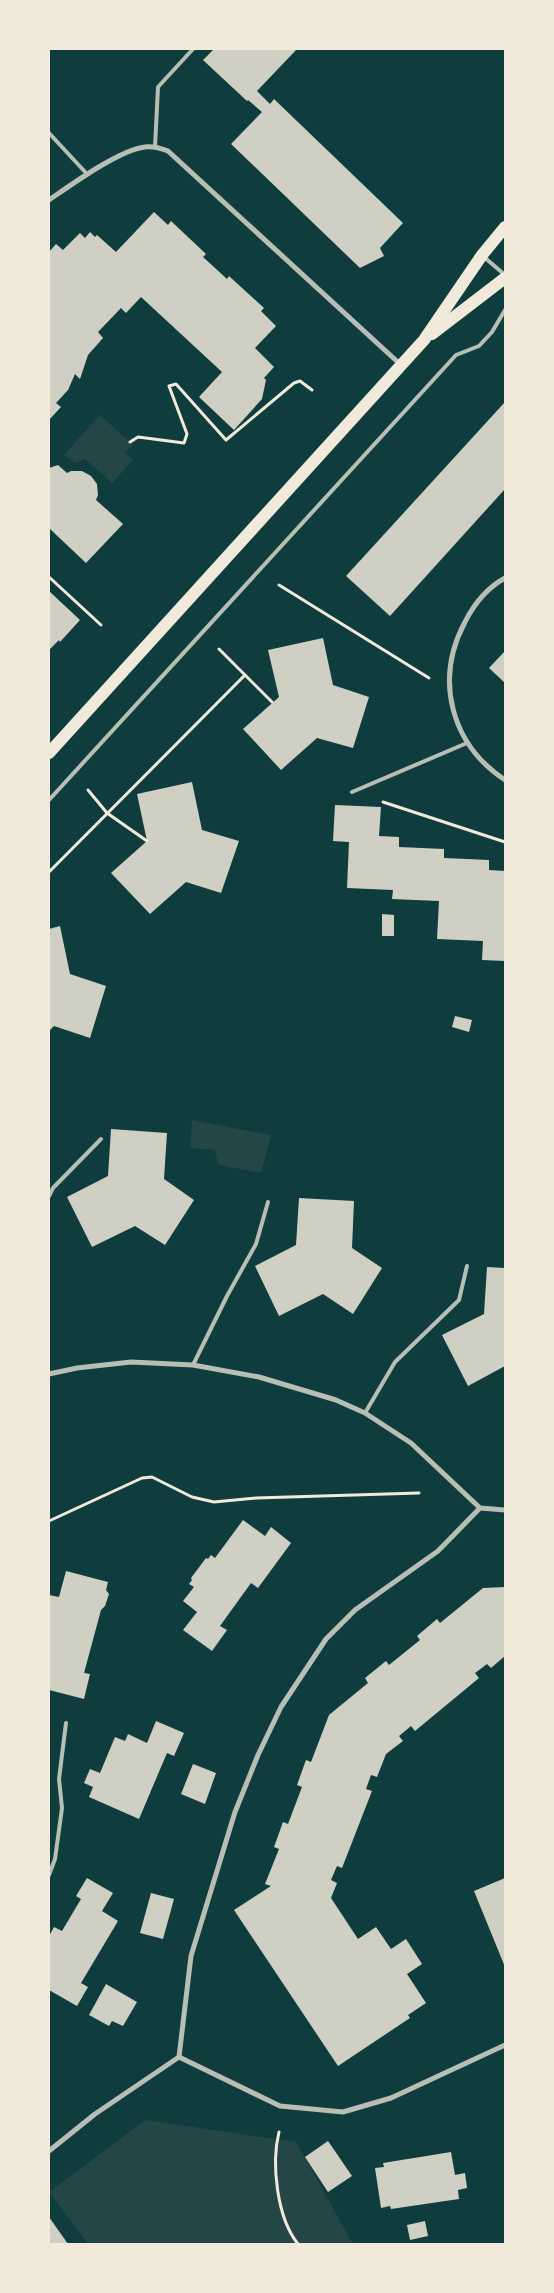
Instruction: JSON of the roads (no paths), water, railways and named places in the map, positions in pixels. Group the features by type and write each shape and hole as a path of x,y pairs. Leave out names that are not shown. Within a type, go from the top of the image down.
{"main road":[{"path":"49,753 424,340 482,255 505,228"},
{"path":"424,340 505,277"}],"street":[{"path":"49,200 87,174 130,151 144,147 154,147 168,151 401,366"},
{"path":"505,578 483,595 460,631 450,663 450,691 455,718 467,743 489,770 505,780"},
{"path":"49,1374 77,1368 131,1362 193,1365 259,1377 336,1400 365,1413 411,1443 480,1508 505,1510"},
{"path":"49,2152 95,2114 179,2057 191,1956 234,1812 281,1707 326,1639 355,1610 438,1551 480,1508"},
{"path":"179,2057 280,2106 344,2112 391,2098 505,2045"}],"lane":[{"path":"154,147 158,87 193,49"},
{"path":"49,133 87,174"},
{"path":"482,255 505,277"},
{"path":"49,800 456,355 479,346 492,332 505,310"},
{"path":"352,792 467,743"},
{"path":"49,1196 54,1188 101,1139"},
{"path":"193,1365 227,1296 256,1244 268,1202"},
{"path":"365,1413 395,1362 459,1300 467,1266"},
{"path":"49,1875 55,1859 62,1808 59,1779 66,1723"}]}
